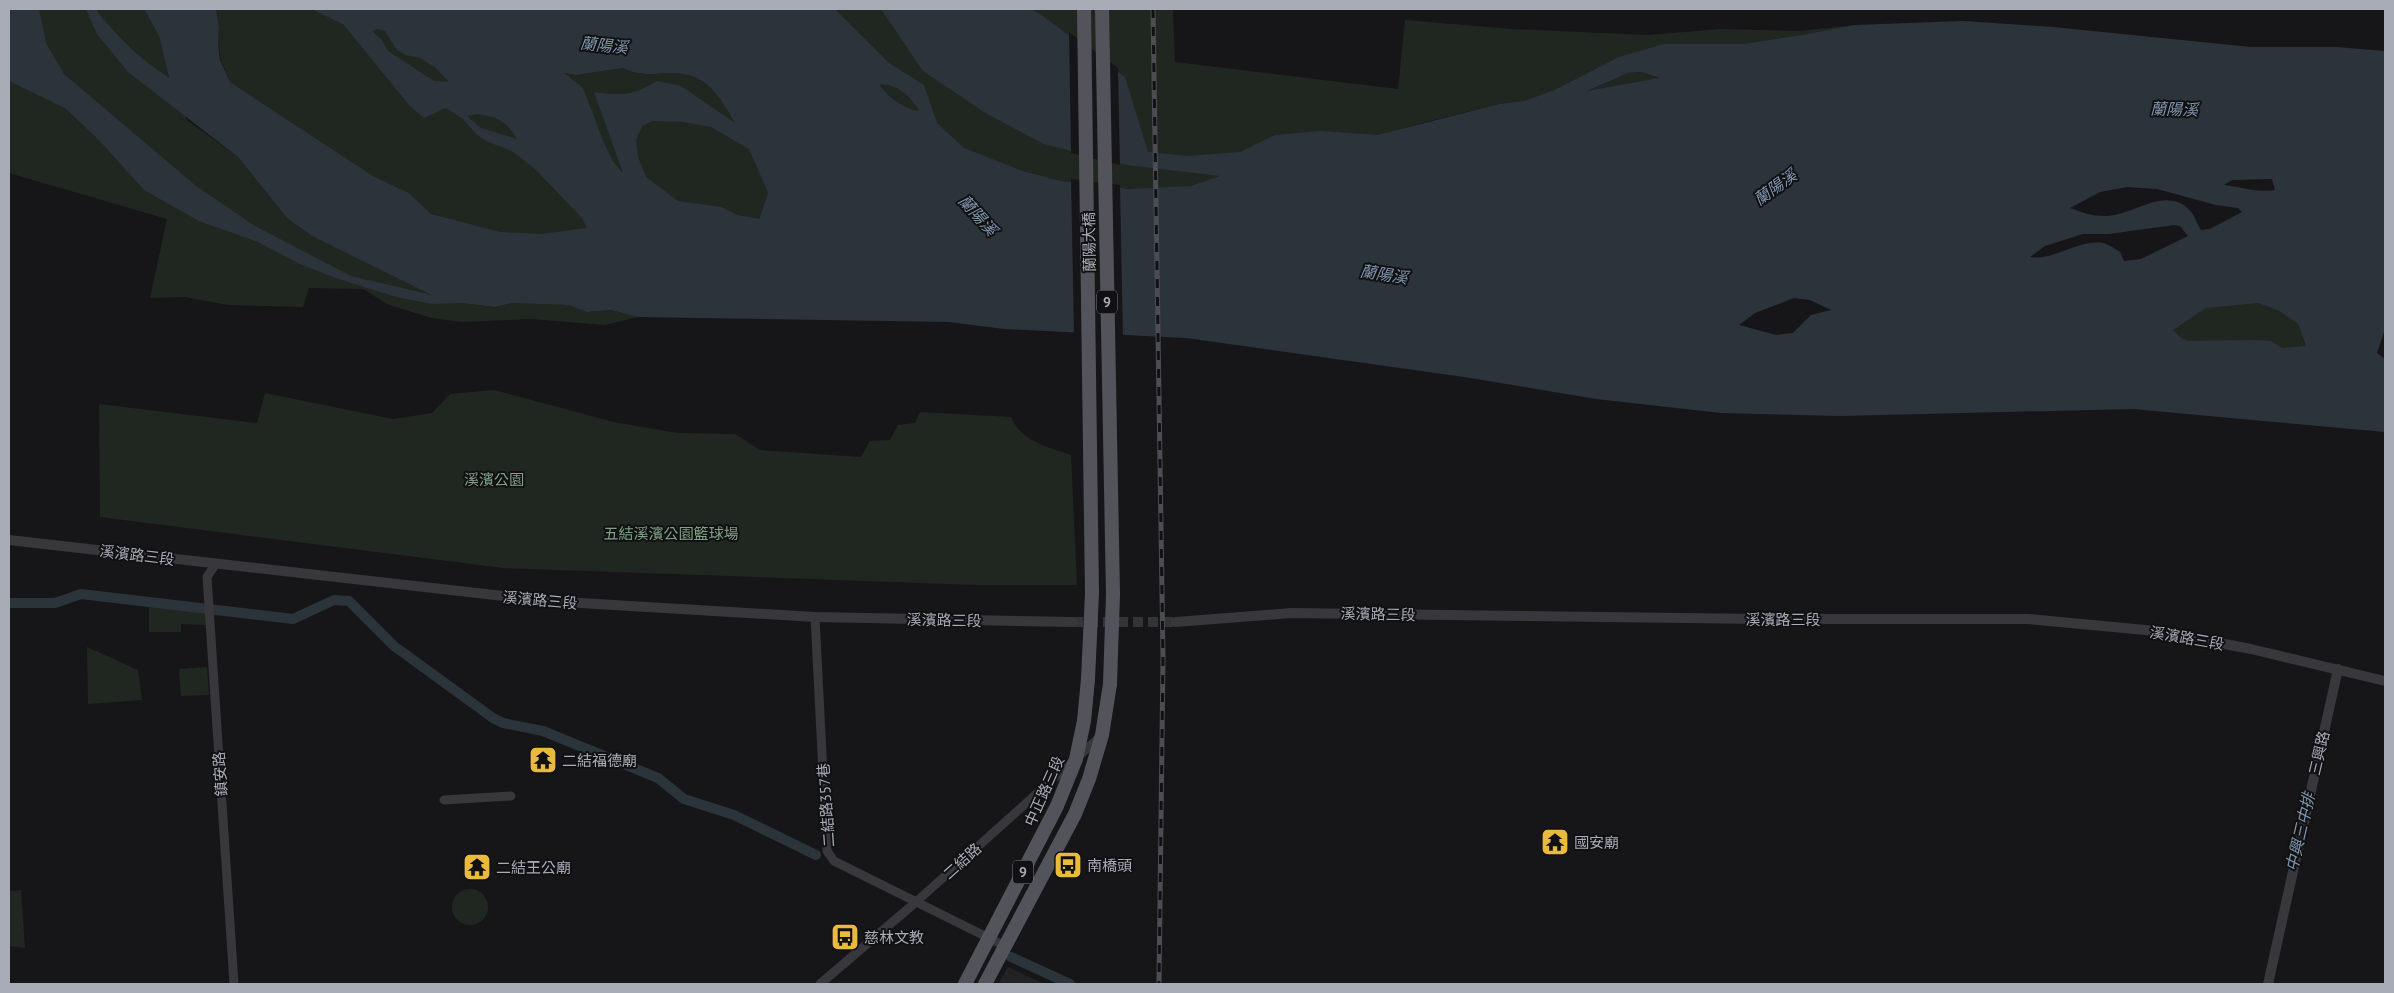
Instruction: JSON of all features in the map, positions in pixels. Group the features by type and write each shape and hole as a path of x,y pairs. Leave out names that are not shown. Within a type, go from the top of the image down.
{"main road":[{"name":"蘭陽大橋","path":"1084,9 1092,593"},
{"name":"蘭陽大橋","path":"1102,9 1113,594 1110,684 1102,735"},
{"name":"中正路三段","path":"965,984 1057,806 1076,759 1084,721 1092,593"},
{"name":"9","path":"985,984 1075,814 1089,779 1102,735"}],"street":[{"name":"溪濱路三段","path":"9,540 506,597 815,617 1073,622"},
{"name":"鎮安路","path":"215,565 207,577 208,601 234,984"},
{"name":"溪濱路三段","path":"1176,622 1291,613 1763,619 2028,619 2156,632 2252,650 2385,681"},
{"name":"二結路357巷","path":"815,617 827,851 834,861 1005,946"},
{"name":"三興路","path":"2268,984 2338,669"},
{"name":"二結路","path":"820,984 916,902 1102,735"},
{"path":"444,800 511,796"},
{"path":"825,868 834,861"}],"shaded area":[{"path":"1008,967 1044,984 998,984"}],"green space":[{"path":"9,9 144,9 159,36 169,79 187,120 238,157 287,218 312,236 435,295 461,303 495,307 512,303 568,305 587,312 611,310 638,317 605,325 531,319 462,322 431,318 387,304 363,289 309,288 303,307 228,305 185,297 150,298 167,219 9,173"},
{"path":"216,9 311,9 344,25 385,30 412,43 628,208 546,251 431,214 409,193 373,176 230,82 221,60"},
{"path":"835,9 1173,9 1175,62 1398,89 1405,20 1511,29 1648,35 1721,29 1800,31 1855,25 1808,45 1652,52 1619,57 1554,90 1524,101 1499,104 1422,123 1183,195 1061,181 1023,171 965,149 895,100 878,84 865,39"},
{"path":"623,68 631,72 646,74 684,74 699,79 713,90 736,123 768,193 759,219 744,229 678,206 625,175 613,161 602,138 563,73 577,75"},
{"path":"1640,72 1661,79 1585,92 1628,73"},
{"path":"2258,303 2279,311 2298,324 2306,346 2339,360 1998,366 2182,308"},
{"name":"溪濱公園","path":"494,390 614,422 677,433 735,434 760,450 861,457 870,441 890,440 898,425 915,423 920,412 1011,417 1021,432 1028,437 1045,446 1071,455 1077,585 977,585 503,568 100,517 99,404 257,423 265,393 393,419 432,413 450,394"},
{"path":"149,605 206,610 208,625 181,624 181,632 149,632"},
{"path":"87,647 138,670 142,700 88,704"},
{"path":"207,667 209,695 181,696 179,669"},
{"path":"470,889 482,895 488,907 482,919 470,925 458,919 452,907 458,895"},
{"path":"21,890 25,948 9,946 9,891"}],"water":[{"name":"蘭陽溪","path":"9,9 39,9 46,43 64,74 196,186 255,226 351,276 432,295 312,236 287,218 238,157 128,72 97,34 86,9 97,9 98,13 131,48 169,78 159,36 144,9 216,9 219,28 220,60 230,82 373,176 409,193 431,214 500,232 542,234 587,228 582,218 535,169 512,151 486,141 476,134 463,119 446,108 424,118 409,105 344,25 311,9 835,9 889,63 924,85 937,123 964,148 1023,171 1061,181 1130,189 1191,186 1220,176 1127,165 1044,144 987,114 923,71 881,9 1030,9 1040,14 1125,77 1148,152 1187,156 1240,152 1275,135 1320,131 1378,135 1499,104 1524,101 1554,90 1619,57 1664,44 1744,44 1855,25 1963,21 2053,27 2251,47 2336,47 2385,51 2385,329 2377,353 2385,359 2385,432 2133,409 1840,416 1721,413 1596,399 1464,377 1186,338 1004,329 949,322 638,317 611,310 587,312 568,305 512,303 495,307 461,303 433,304 396,297 333,277 300,264 258,242 199,221 144,190 98,139 65,108 9,81","holes":["377,29 385,31 397,50 406,55 420,58 436,68 449,82 434,81 388,51 381,39 372,31","623,68 632,72 647,74 676,73 693,76 715,92 735,123 681,86 657,81 627,94 594,92 623,173 613,161 602,138 583,88 564,73 577,75","1640,72 1660,78 1587,91 1628,73","879,84 892,86 903,92 912,100 919,111 907,108 887,93","477,114 496,118 505,124 517,139 481,128 467,116","652,121 683,122 711,127 749,149 768,193 759,219 737,215 721,207 678,201 646,177 638,157 636,140 642,126","2272,179 2275,190 2256,190 2224,185 2232,180","2127,187 2157,189 2216,205 2238,208 2242,212 2210,229 2201,230 2192,213 2184,205 2175,201 2166,200 2147,204 2119,214 2106,216 2070,208 2100,192","2174,225 2180,226 2188,236 2141,259 2124,261 2120,252 2103,243 2085,244 2048,256 2030,257 2045,246 2083,234 2109,234","1794,298 1810,300 1831,310 1811,315 1793,333 1776,335 1739,325 1755,313","2258,303 2279,311 2298,324 2306,346 2282,348 2271,341 2189,341 2181,338 2173,330 2206,308"]}],"pier":[{"path":"1069,32 1118,68 1120,165 1071,153"},
{"path":"1071,179 1120,185 1123,338 1074,335"}],"waterway":[{"path":"9,603 55,603 81,594 293,619 334,600 349,601 394,646 493,718 503,723 543,731 658,778 684,799 734,815 816,855"},
{"path":"1011,957 1070,984"}],"tunnel":[{"path":"1073,622 1176,622"}],"railway":[{"path":"1153,9 1163,657 1159,984"}],"place":[{"name":"二結福德廟","path":"543,760"},
{"name":"國安廟","path":"1555,842"},
{"name":"南橋頭","path":"1068,865"},
{"name":"二結王公廟","path":"477,867"},
{"name":"慈林文教","path":"845,937"}],"park label":[{"name":"五結溪濱公園籃球場","path":"671,533"}],"water label":[{"name":"中興三中排","path":"2300,832"}]}
